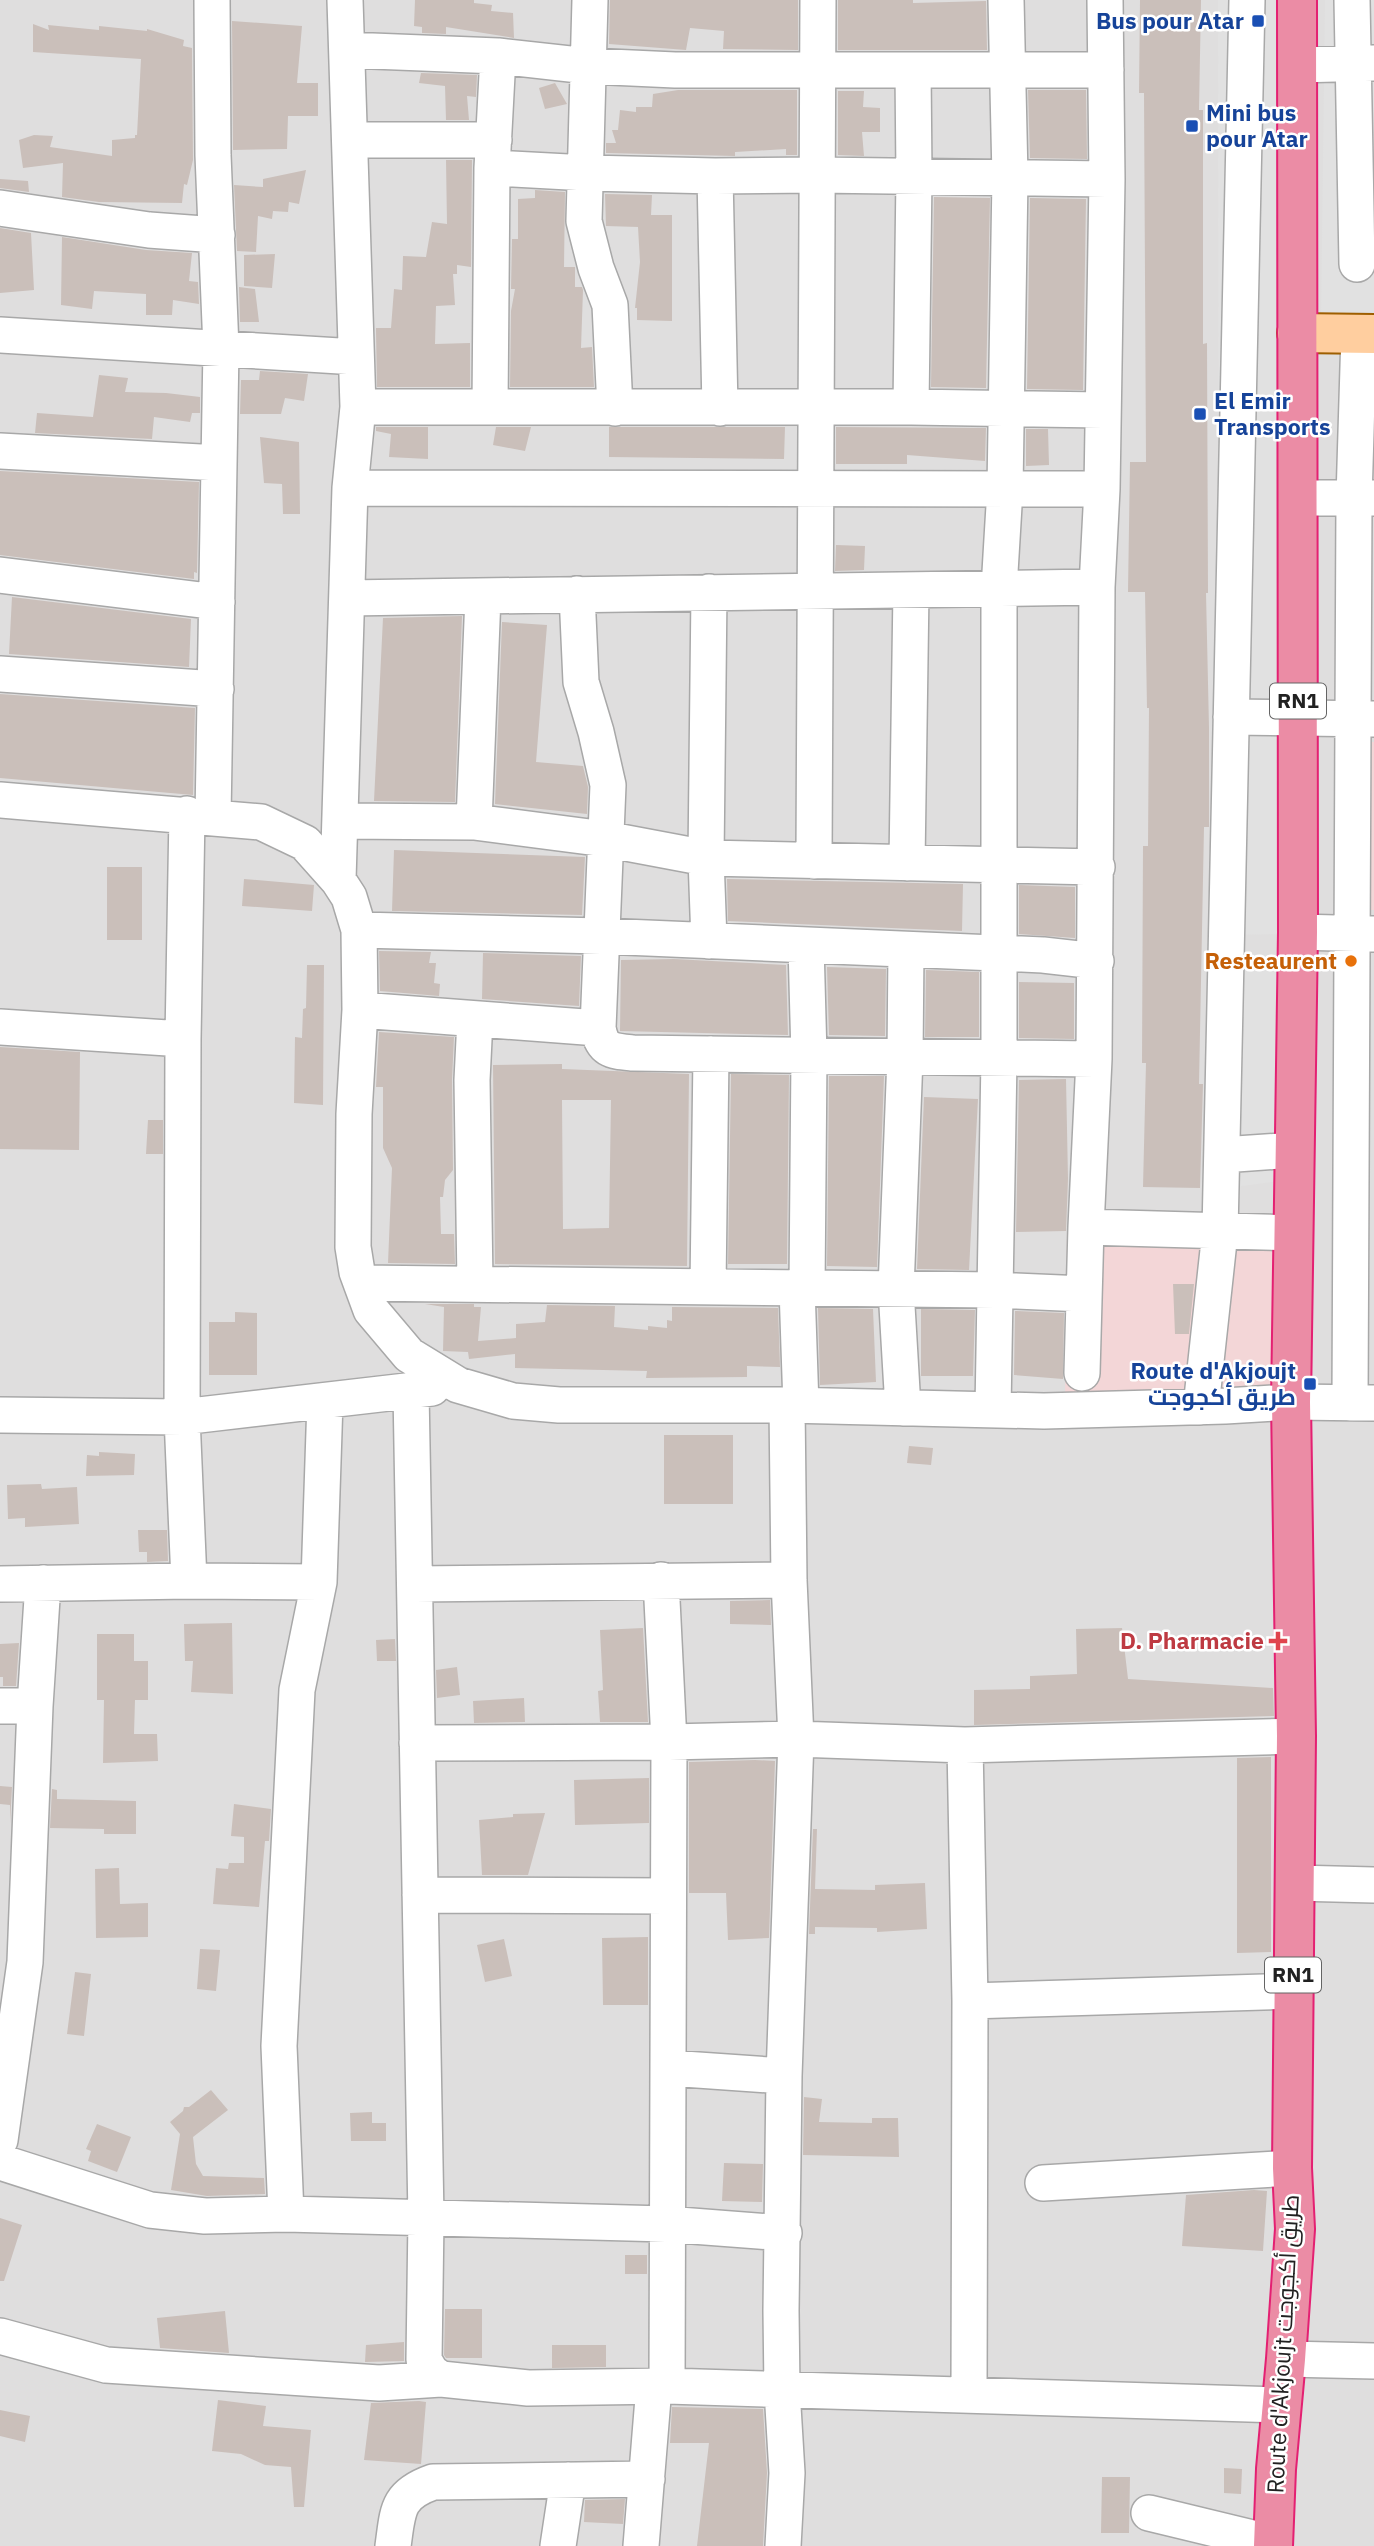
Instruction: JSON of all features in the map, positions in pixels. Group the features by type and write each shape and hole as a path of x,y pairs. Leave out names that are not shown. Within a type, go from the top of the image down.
{"highway":[{"name":"Route d'Akjoujt طريق أكجوجت","path":"1273,2545 1276,2469 1295,2229 1292,2168 1296,1736 1291,1402 1298,932 1297,0"}],"main road":[{"path":"1297,333 1367,334"}],"street":[{"path":"338,880 350,488 358,407 345,0"},
{"path":"590,0 584,221 596,268 610,305 615,408"},
{"path":"814,860 818,0"},
{"path":"993,1409 1000,954 999,589 1005,489 1010,177 1006,0"},
{"path":"1082,1373 1096,961 1097,587 1102,489 1107,178 1105,0"},
{"path":"1201,1407 1220,1232 1247,0"},
{"path":"1352,0 1363,63 1364,171 1357,264"},
{"path":"189,1581 182,1417 183,1039 200,816 215,689 221,348 206,1"},
{"path":"347,50 498,56 589,66 675,70 1106,70"},
{"path":"490,407 493,154 498,56"},
{"path":"1297,65 1363,63"},
{"path":"911,407 913,70"},
{"path":"350,140 493,154 587,173 1107,178"},
{"path":"715,176 720,408"},
{"path":"0,208 149,230 217,235"},
{"path":"0,800 261,822 305,844 338,880 349,897 359,930 360,1010 354,1114 353,1247 361,1283 370,1310 408,1355 457,1385 513,1401 559,1405 794,1405 993,1409 1201,1407 1291,1402 1362,1403 1364,498 1367,334"},
{"path":"0,335 356,356"},
{"path":"358,407 911,407 1102,410"},
{"path":"0,451 219,463"},
{"path":"350,488 1102,489"},
{"path":"1297,498 1364,498"},
{"path":"0,575 217,602"},
{"path":"347,598 1097,587"},
{"path":"907,863 911,590"},
{"path":"709,592 706,858 709,942"},
{"path":"577,594 582,682 608,785 598,1028 600,1041 612,1051 632,1053 1094,1059"},
{"path":"474,822 483,596"},
{"path":"0,674 215,689"},
{"path":"1231,716 1364,718"},
{"path":"340,821 474,822 605,839 706,858 1097,867"},
{"path":"359,930 601,936 1000,954 1096,961"},
{"path":"1298,932 1363,934"},
{"path":"783,2546 787,2473 781,2311 784,2076 796,1739 789,1580 809,1056 806,945"},
{"path":"903,1408 896,1289 905,1057 906,950"},
{"path":"360,1010 598,1028"},
{"path":"475,1019 472,1080 475,1284"},
{"path":"0,1027 183,1039"},
{"path":"708,1287 711,1054"},
{"path":"1222,1155 1295,1150"},
{"path":"1086,1227 1294,1233"},
{"path":"361,1283 995,1290 1084,1294"},
{"path":"0,1415 182,1417 457,1385"},
{"path":"411,1391 426,2218 424,2360 431,2372 441,2379"},
{"path":"286,2214 279,2046 297,1690 319,1582 325,1401"},
{"path":"641,2546 647,2479 661,2386 666,2224 669,2068 668,1742 661,1580"},
{"path":"415,1584 789,1580"},
{"path":"0,1584 319,1582"},
{"path":"0,2140 25,1962 35,1706 43,1583"},
{"path":"0,1706 35,1706"},
{"path":"417,1743 796,1739 965,1745 1296,1736"},
{"path":"965,1745 970,2001 969,2394"},
{"path":"1295,1883 1374,1885"},
{"path":"420,1895 667,1896"},
{"path":"970,2001 1293,1991"},
{"path":"669,2068 784,2076"},
{"path":"0,2162 150,2210 205,2216 286,2214 666,2224 783,2233"},
{"path":"1043,2183 1292,2168"},
{"path":"0,2336 106,2365 379,2383 441,2379 528,2388 661,2386 1281,2405"},
{"path":"1286,2359 1374,2361"},
{"path":"393,2546 402,2501 414,2489 433,2483 647,2479"},
{"path":"558,2546 568,2480"},
{"path":"1149,2513 1273,2545"}],"shaded area":[{"path":"0,0 1374,0 1374,2546 0,2546"},
{"path":"1218,0 1290,0 1290,934 1219,935"},
{"path":"1325,0 1374,0 1374,319 1321,320"},
{"path":"1368,742 1374,742 1374,910 1367,910"},
{"path":"1286,954 1287,1180 1220,1189 1220,958"},
{"path":"1067,1231 1281,1238 1281,1394 1065,1399"}],"building":[{"path":"415,0 474,0 474,3 492,5 491,11 513,13 514,38 446,27 446,34 422,33 422,27 414,26"},
{"path":"610,0 798,0 798,50 723,49 724,31 690,28 686,50 609,44"},
{"path":"838,0 913,0 913,3 986,1 987,50 838,50"},
{"path":"1140,0 1201,0 1199,110 1203,110 1203,344 1207,343 1209,827 1204,827 1199,1084 1203,1084 1200,1188 1143,1187 1146,1063 1142,1063 1143,846 1148,846 1149,708 1145,592 1128,592 1130,462 1146,462 1144,93 1139,93"},
{"path":"232,21 302,26 297,83 318,83 318,116 288,116 287,149 233,150"},
{"path":"33,24 49,30 48,25 99,30 99,26 147,29 184,40 183,46 192,48 193,160 187,185 184,184 182,203 99,202 62,197 63,163 23,168 19,140 34,135 53,136 50,147 112,156 112,140 135,138 137,135 141,59 33,52"},
{"path":"421,73 477,75 476,97 467,96 469,120 446,120 445,86 419,83"},
{"path":"555,83 567,104 545,109 539,88"},
{"path":"678,90 797,90 797,155 786,155 786,149 735,152 735,156 606,153 606,143 616,143 612,130 618,130 620,110 636,112 636,107 652,107 653,94"},
{"path":"1028,90 1086,90 1087,159 1030,158"},
{"path":"838,91 864,91 863,107 880,108 880,132 862,132 864,156 838,155"},
{"path":"446,160 472,160 471,267 457,265 457,274 453,274 455,305 436,306 435,344 470,343 470,387 377,387 376,328 391,328 394,289 402,290 403,256 426,257 432,222 447,224"},
{"path":"306,170 299,204 289,202 288,212 273,211 272,219 258,216 256,252 237,251 234,185 263,187 263,179"},
{"path":"0,179 28,181 29,192 0,188"},
{"path":"535,190 565,192 564,267 575,267 575,287 582,287 583,290 581,348 592,347 594,387 510,387 511,311 515,289 511,289 512,239 518,239 518,199 535,198"},
{"path":"605,194 652,195 651,215 672,215 672,321 637,320 635,308 640,262 638,227 606,226"},
{"path":"934,197 990,198 986,388 931,387"},
{"path":"1030,198 1086,199 1083,390 1027,389"},
{"path":"0,228 31,233 34,290 0,293"},
{"path":"62,237 146,250 192,253 189,281 198,282 199,304 173,300 172,315 146,315 146,294 94,291 92,309 61,305"},
{"path":"275,254 272,288 244,286 244,255"},
{"path":"239,287 255,289 259,322 240,322"},
{"path":"260,371 308,374 304,401 285,398 281,414 240,414 241,380 259,380"},
{"path":"99,375 128,378 125,392 200,397 200,413 192,413 190,422 154,417 152,439 35,433 37,413 93,417"},
{"path":"376,427 428,427 428,459 389,457 391,434 376,431"},
{"path":"496,427 531,427 525,451 493,445"},
{"path":"609,427 785,427 784,459 609,457"},
{"path":"836,427 986,428 985,461 907,455 907,464 836,464"},
{"path":"1026,429 1048,429 1049,465 1026,466"},
{"path":"260,437 299,442 300,514 283,514 282,484 264,483"},
{"path":"0,471 199,482 197,573 194,572 194,579 0,555"},
{"path":"836,545 865,546 864,570 835,571"},
{"path":"12,597 191,619 189,667 9,654"},
{"path":"462,616 455,802 374,801 383,618"},
{"path":"502,622 547,625 536,762 583,766 588,787 587,814 495,804"},
{"path":"0,694 195,708 193,795 0,778"},
{"path":"394,850 585,857 582,915 392,911"},
{"path":"107,867 142,867 142,940 107,940"},
{"path":"244,879 314,885 312,911 242,906"},
{"path":"727,879 963,884 962,931 728,921"},
{"path":"1019,885 1075,887 1075,938 1019,934"},
{"path":"379,951 431,952 429,963 436,963 434,983 440,984 439,996 380,991"},
{"path":"483,953 581,956 579,1006 482,999"},
{"path":"674,959 786,965 788,1035 620,1031 621,960"},
{"path":"307,965 324,965 323,1105 294,1103 295,1037 302,1038"},
{"path":"827,967 886,969 885,1036 829,1035"},
{"path":"926,970 979,972 979,1037 925,1037"},
{"path":"1019,982 1074,983 1074,1039 1019,1038"},
{"path":"379,1032 454,1037 453,1170 445,1180 443,1197 440,1197 441,1234 454,1234 455,1264 388,1263 392,1168 383,1148 383,1087 376,1087"},
{"path":"0,1047 80,1052 79,1150 0,1149"},
{"path":"562,1064 562,1069 689,1074 687,1266 495,1264 493,1065","holes":["562,1100 611,1100 609,1228 563,1229"]},
{"path":"731,1074 789,1075 787,1264 728,1264"},
{"path":"829,1076 884,1076 877,1267 827,1266"},
{"path":"1066,1079 1066,1231 1016,1232 1019,1080"},
{"path":"924,1097 978,1099 969,1270 917,1269"},
{"path":"148,1120 163,1120 163,1154 146,1154"},
{"path":"1173,1284 1194,1284 1189,1334 1175,1334"},
{"path":"425,1304 474,1304 474,1307 481,1307 478,1341 516,1338 516,1324 545,1322 547,1305 615,1306 614,1327 648,1330 648,1326 667,1328 667,1320 672,1321 672,1307 778,1308 780,1367 747,1366 747,1377 646,1378 647,1371 515,1368 515,1354 469,1359 468,1352 443,1351 444,1307"},
{"path":"818,1308 873,1309 876,1382 820,1385"},
{"path":"921,1309 975,1310 973,1376 921,1376"},
{"path":"1015,1311 1064,1313 1063,1379 1014,1375"},
{"path":"235,1312 257,1313 257,1375 209,1375 209,1322 235,1322"},
{"path":"664,1435 733,1435 733,1504 664,1504"},
{"path":"909,1446 933,1448 931,1465 907,1463"},
{"path":"99,1452 135,1454 134,1475 86,1476 87,1455 99,1456"},
{"path":"41,1484 42,1489 77,1487 79,1524 25,1527 25,1518 8,1519 7,1485"},
{"path":"138,1530 167,1530 168,1561 147,1562 147,1552 139,1552"},
{"path":"770,1600 771,1625 730,1624 730,1601"},
{"path":"232,1623 233,1694 191,1692 193,1661 185,1661 184,1624"},
{"path":"643,1628 648,1722 600,1722 598,1691 603,1690 600,1630"},
{"path":"1122,1628 1128,1679 1273,1688 1274,1716 974,1725 974,1690 1030,1689 1030,1676 1077,1674 1076,1629"},
{"path":"97,1634 134,1634 134,1661 148,1661 148,1700 135,1700 134,1734 157,1734 158,1761 103,1763 104,1700 97,1700"},
{"path":"395,1639 396,1661 377,1661 376,1640"},
{"path":"19,1643 16,1686 3,1686 3,1677 0,1677 0,1644"},
{"path":"457,1667 460,1695 437,1698 436,1670"},
{"path":"524,1698 525,1722 474,1723 473,1701"},
{"path":"1271,1757 1271,1952 1237,1953 1237,1758"},
{"path":"775,1761 769,1938 728,1940 726,1893 689,1893 689,1762"},
{"path":"649,1778 649,1823 575,1825 574,1780"},
{"path":"0,1786 12,1787 10,1823 10,1805 0,1804"},
{"path":"52,1789 57,1790 57,1799 136,1801 136,1834 104,1834 104,1829 50,1828"},
{"path":"234,1804 271,1809 259,1907 213,1904 216,1868 228,1869 229,1863 244,1863 244,1837 231,1836"},
{"path":"545,1813 528,1875 482,1875 479,1820 513,1817 513,1814"},
{"path":"813,1829 817,1829 815,1889 875,1890 875,1885 925,1883 927,1929 877,1932 877,1928 815,1927 815,1934 809,1934"},
{"path":"119,1868 120,1904 148,1903 148,1937 96,1938 95,1869"},
{"path":"648,1937 648,2005 603,2005 602,1938"},
{"path":"504,1939 512,1976 485,1982 477,1945"},
{"path":"200,1949 220,1950 216,1991 197,1989"},
{"path":"75,1972 91,1974 84,2036 67,2034"},
{"path":"211,2090 228,2110 193,2137 196,2164 203,2176 264,2178 265,2194 207,2196 171,2190 180,2134 170,2122 184,2107 189,2107"},
{"path":"804,2097 822,2099 819,2122 872,2123 872,2118 898,2118 899,2157 803,2155"},
{"path":"372,2112 372,2123 386,2123 386,2141 351,2141 350,2113"},
{"path":"97,2124 131,2137 117,2172 88,2161 91,2151 86,2149"},
{"path":"724,2163 763,2164 762,2202 722,2201"},
{"path":"1267,2191 1263,2251 1182,2246 1186,2195"},
{"path":"0,2218 22,2225 4,2281 0,2281"},
{"path":"625,2255 647,2255 647,2274 625,2274"},
{"path":"445,2309 482,2309 482,2358 446,2358"},
{"path":"225,2311 229,2353 160,2348 157,2318"},
{"path":"404,2342 404,2361 365,2362 366,2345"},
{"path":"552,2345 606,2345 606,2367 552,2368"},
{"path":"218,2400 266,2406 263,2426 311,2430 304,2507 294,2507 291,2467 265,2465 241,2454 212,2451"},
{"path":"426,2402 421,2464 364,2460 371,2403"},
{"path":"672,2407 763,2409 767,2473 763,2546 697,2546 709,2443 670,2443"},
{"path":"0,2410 30,2416 25,2442 0,2436"},
{"path":"1224,2468 1242,2469 1241,2494 1224,2493"},
{"path":"1102,2477 1130,2477 1129,2533 1101,2533"},
{"path":"625,2499 623,2524 584,2522 585,2500"}],"place":[{"name":"Bus pour Atar","path":"1258,21"},
{"name":"Mini bus pour Atar","path":"1192,126"},
{"name":"El Emir Transports","path":"1200,414"},
{"name":"Resteaurent","path":"1351,961"},
{"name":"Route d'Akjoujt طريق أكجوجت","path":"1310,1384"},
{"name":"D. Pharmacie","path":"1278,1641"}]}
